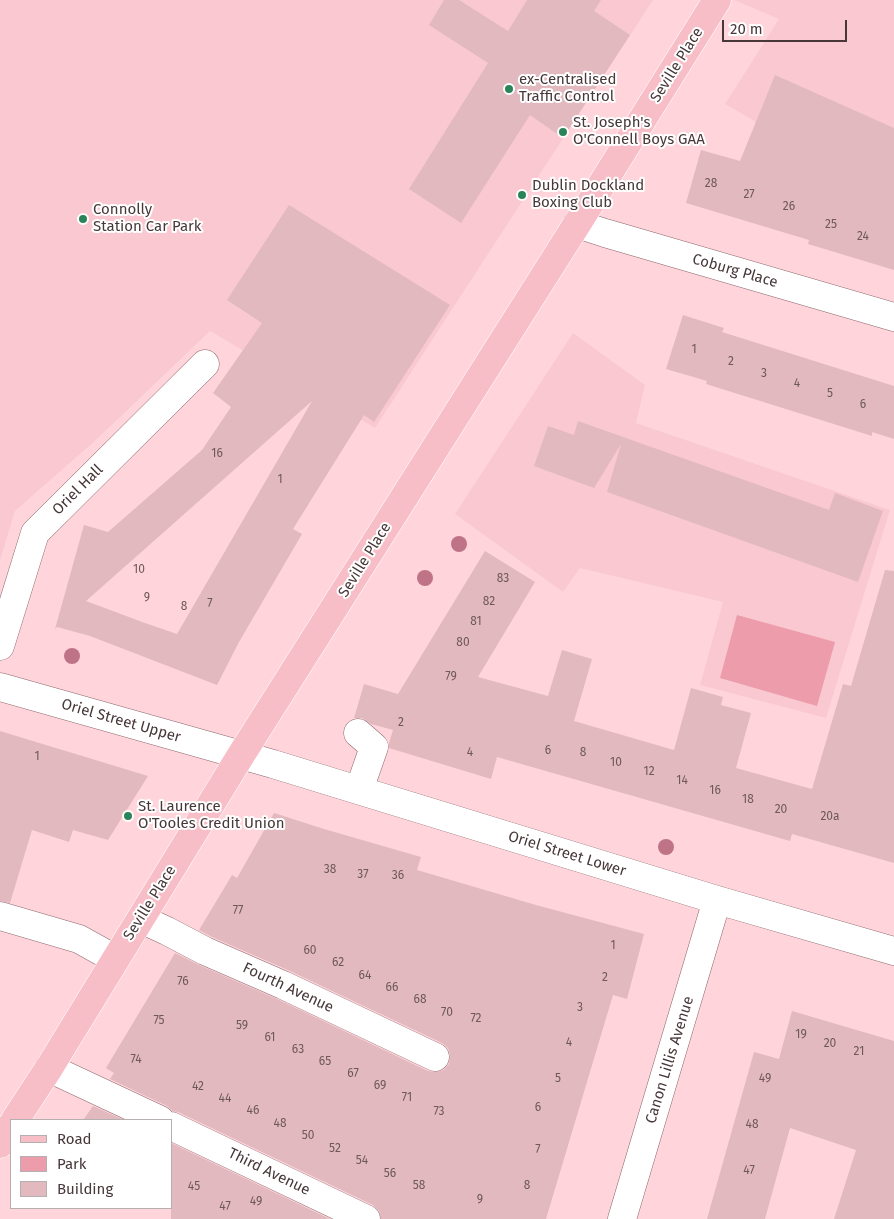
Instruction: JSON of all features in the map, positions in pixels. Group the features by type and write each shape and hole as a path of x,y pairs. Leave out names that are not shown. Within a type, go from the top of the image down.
{"main road":[{"name":"Seville Place","path":"16,1119 49,1068 241,755 717,0"},
{"path":"0,1144 10,1126"}],"street":[{"name":"Coburg Place","path":"577,224 894,317"},
{"name":"Oriel Hall","path":"0,646 35,532 205,364"},
{"name":"Oriel Street Upper","path":"0,687 241,755"},
{"path":"358,733 374,747 359,790"},
{"name":"Oriel Street Lower","path":"241,755 717,900 894,951"},
{"name":"Canon Lillis Avenue","path":"622,1219 717,900"},
{"path":"0,916 79,939 116,959"},
{"name":"Fourth Avenue","path":"141,919 205,951 283,985 435,1057"},
{"path":"49,1068 158,1119"},
{"name":"Third Avenue","path":"172,1126 366,1219"}],"shaded area":[{"path":"0,0 653,0 375,428 210,331 97,439 15,511 0,560"},
{"path":"734,0 894,0 894,178 815,156 725,104 779,19"},
{"path":"573,333 645,385 636,423 890,510 826,718 700,685 723,602 580,568 563,592 455,514"}],"green space":[{"path":"737,615 835,642 817,706 720,678"}],"building":[{"name":"ex-Centralised Traffic Control","path":"444,0 459,0 508,31 527,0 601,0 594,11 630,35 563,138 530,115 461,223 409,189 488,63 429,25"},
{"path":"775,75 894,128 894,270 808,244 809,240 686,203 701,150 740,161"},
{"path":"289,205 450,305 374,422 364,415 293,529 302,534 239,642 217,685 90,636 57,627 55,629 84,525 108,532 202,450 231,407 213,393 262,323 227,300","holes":["312,401 177,634 86,601"]},
{"path":"683,315 724,328 722,332 894,386 894,439 872,432 872,436 706,384 707,381 666,369"},
{"path":"578,421 829,510 835,493 883,511 858,582 607,492 621,444 594,488 534,466 548,426 574,435"},
{"path":"485,551 535,582 478,677 548,696 562,650 592,659 574,721 674,750 691,688 723,697 721,705 751,713 736,768 812,789 843,684 851,686 885,570 894,571 894,863 792,834 790,841 497,757 491,779 389,748 393,730 371,724 362,718 354,718 364,684 398,694"},
{"path":"0,731 148,776 108,840 73,830 69,842 32,830 10,903 0,901"},
{"path":"274,813 421,857 417,870 644,934 627,999 613,995 546,1219 381,1219 379,1211 373,1205 173,1111 167,1106 110,1079 114,1073 106,1068 175,953 428,1071 437,1072 444,1070 449,1064 450,1055 448,1048 442,1043 199,930 232,875 237,878"},
{"path":"792,1011 894,1041 894,1219 834,1219 856,1150 790,1128 765,1219 707,1219 754,1052 779,1059"},
{"path":"93,1106 122,1119 84,1119"},
{"path":"172,1143 330,1219 171,1219"}],"place":[{"name":"ex-Centralised Traffic Control","path":"509,89"},
{"name":"St. Joseph's O'Connell Boys GAA","path":"563,132"},
{"name":"Dublin Dockland Boxing Club","path":"522,195"},
{"name":"Connolly Station Car Park","path":"83,219"},
{"name":"St. Laurence O'Tooles Credit Union","path":"128,816"}]}
